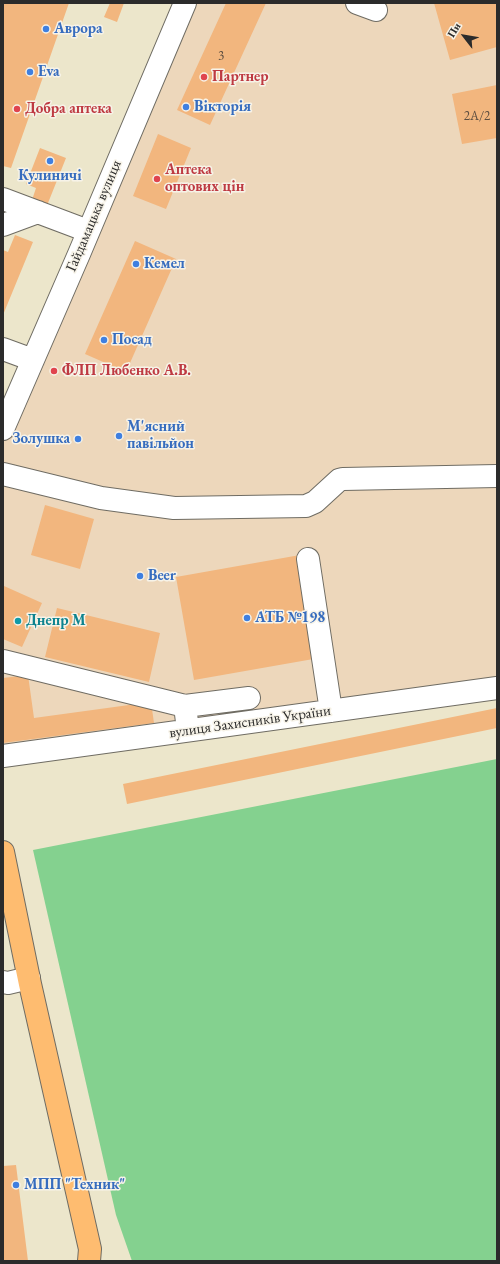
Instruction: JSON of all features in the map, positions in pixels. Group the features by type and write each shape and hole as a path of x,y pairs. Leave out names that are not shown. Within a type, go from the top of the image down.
{"main road":[{"path":"3,852 29,978 92,1257"}],"street":[{"name":"Гайдамацька вулиця","path":"3,429 185,3"},
{"path":"3,199 88,230"},
{"path":"3,225 38,212"},
{"path":"3,349 33,360"},
{"path":"3,474 101,498 174,508 306,506 315,502 339,480 497,476"},
{"path":"308,559 325,685 332,711"},
{"path":"3,661 185,706 250,698"},
{"name":"вулиця Захисників України","path":"3,756 497,688"},
{"path":"185,706 188,730"},
{"path":"3,982 8,983 29,978"}],"shaded area":[{"path":"185,3 497,3 497,688 3,756 3,429"}],"green space":[{"path":"497,759 497,1261 132,1261 116,1215 33,850"}],"building":[{"path":"3,3 69,3 11,168 3,166"},
{"path":"110,3 124,3 117,22 104,17"},
{"path":"226,3 266,3 210,125 177,110"},
{"path":"434,3 497,3 497,47 450,60"},
{"path":"497,85 497,138 462,144 452,94"},
{"path":"158,134 191,148 166,209 133,196"},
{"path":"40,148 66,158 46,208 31,203 36,188 26,184"},
{"path":"15,235 33,242 3,315 3,250 8,252"},
{"path":"135,241 176,259 126,372 85,354"},
{"path":"45,505 94,519 80,569 31,555"},
{"name":"АТБ №198","path":"300,555 319,658 194,680 176,577"},
{"name":"Днепр М","path":"4,586 42,603 22,647 3,639"},
{"path":"57,608 160,633 149,682 45,657"},
{"path":"28,675 34,718 151,702 154,723 3,743 3,678"},
{"path":"497,708 497,728 127,804 123,784"},
{"path":"16,1165 28,1261 3,1261 3,1166"}],"place":[{"name":"Аврора","path":"46,29"},
{"name":"Eva","path":"30,72"},
{"name":"Партнер","path":"204,77"},
{"name":"Вікторія","path":"186,107"},
{"name":"Добра аптека","path":"17,109"},
{"name":"Кулиничі","path":"50,161"},
{"name":"Аптека оптових цін","path":"157,179"},
{"name":"Кемел","path":"136,264"},
{"name":"Посад","path":"104,340"},
{"name":"ФЛП Любенко А.В.","path":"54,371"},
{"name":"М'ясний павільйон","path":"119,436"},
{"name":"Золушка","path":"78,439"},
{"name":"Beer","path":"140,576"},
{"name":"АТБ №198","path":"247,618"},
{"name":"Днепр М","path":"18,621"},
{"name":"МПП \"Техник\"","path":"16,1185"}]}
